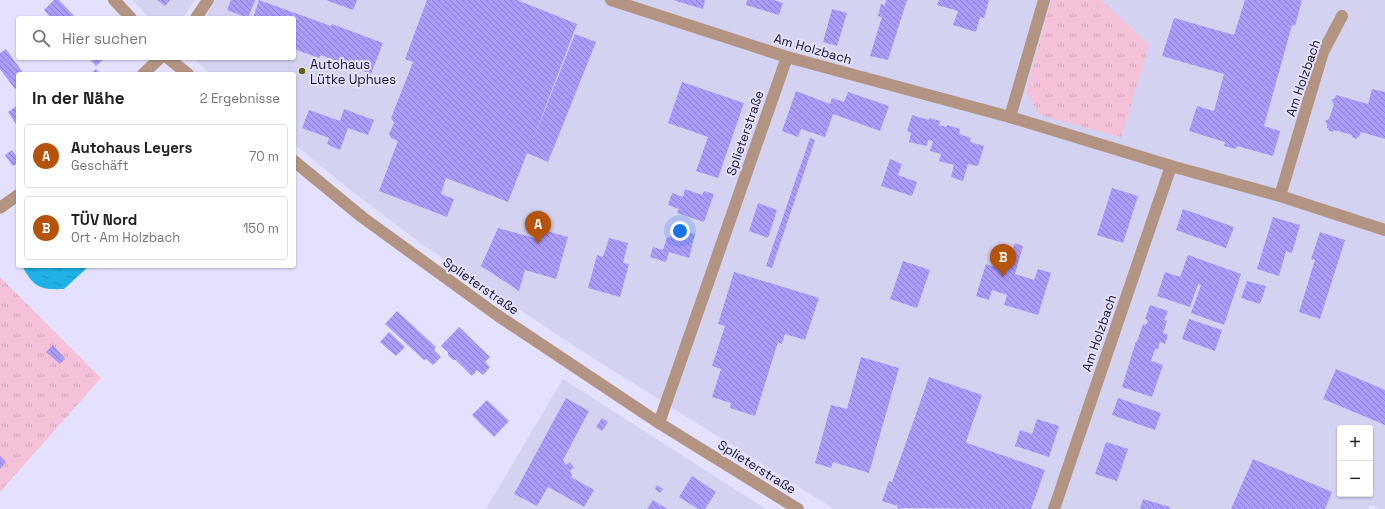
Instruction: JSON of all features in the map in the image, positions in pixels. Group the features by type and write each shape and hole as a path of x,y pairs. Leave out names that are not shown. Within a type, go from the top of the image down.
{"street":[{"path":"114,0 129,16"},
{"path":"197,16 208,0"},
{"name":"Am Holzbach","path":"611,0 787,57 1010,117 1171,166 1280,196 1385,230"},
{"path":"1010,117 1044,0"},
{"name":"Am Holzbach","path":"1280,196 1323,52 1342,16"},
{"name":"Splieterstraße","path":"659,423 787,57"},
{"path":"145,72 158,60"},
{"path":"170,60 186,72"},
{"name":"Splieterstraße","path":"296,163 362,217 497,315 659,423 798,509"},
{"name":"Am Holzbach","path":"1054,509 1171,166"},
{"path":"0,208 16,196"}],"shaded area":[{"path":"133,0 195,0 184,16 147,16"},
{"path":"216,0 1051,0 1026,92 1149,45 1101,0 1385,0 1385,509 1380,509 1370,505 1368,509 834,509 577,348 423,245 349,189 296,146 296,72 209,72 194,60 296,60 296,16 206,16"},
{"path":"563,379 766,509 486,509"}],"green space":[{"path":"1051,0 1101,0 1149,45 1121,137 1040,115 1026,92"},
{"path":"0,277 101,378 0,492"}],"water":[{"path":"23,268 87,268 64,289 43,288 38,286 30,279"}],"building":[{"path":"54,0 59,0 74,16 49,16 44,10"},
{"path":"157,0 170,0 165,6"},
{"path":"231,0 255,0 249,16 243,16 227,10"},
{"path":"259,0 331,26 332,24 383,43 371,74 321,55 319,58 296,50 296,16 254,16"},
{"path":"326,0 357,0 353,10"},
{"path":"427,0 517,0 577,24 529,150 575,34 596,42 548,162 527,153 508,202 446,178 441,194 454,199 447,217 379,191 398,141 391,138 389,134 394,123 391,118 413,62 405,59"},
{"path":"673,0 705,0 703,9"},
{"path":"747,0 774,0 783,3 779,15 746,5"},
{"path":"886,0 907,0 888,60 870,56 882,17 878,16 881,4 885,5"},
{"path":"939,0 989,0 984,18 980,17 976,32 953,25 958,11 937,5"},
{"path":"1245,0 1302,0 1295,26 1292,25 1264,126 1280,131 1273,156 1237,146 1236,149 1224,146 1225,142 1189,131 1197,106 1214,111 1224,74 1162,56 1174,18 1234,35"},
{"path":"832,9 847,13 837,46 823,42"},
{"path":"6,49 23,72 16,72 15,89 0,69 0,53"},
{"path":"91,60 103,60 96,66"},
{"path":"682,82 744,103 718,178 696,171 708,137 668,123"},
{"path":"1372,89 1385,92 1385,139 1361,132 1357,139 1352,137 1352,135 1334,130 1333,132 1328,130 1329,128 1327,128 1325,121 1329,119 1334,104 1331,100 1335,98 1336,95 1368,104"},
{"path":"796,91 830,104 832,98 844,102 848,92 889,106 880,131 833,114 825,137 801,129 798,137 782,131"},
{"path":"16,106 16,124 8,112"},
{"path":"344,109 374,120 368,135 348,128 340,150 327,144 329,138 302,128 309,110 340,121"},
{"path":"912,115 929,120 930,118 940,121 939,125 946,127 947,125 960,129 959,134 971,138 970,142 984,146 978,166 968,164 963,181 951,177 954,165 939,161 941,154 930,151 933,141 928,140 927,146 909,142 911,133 907,131"},
{"path":"810,138 815,140 772,268 766,266"},
{"path":"12,150 16,155 16,164 13,166 5,155"},
{"path":"890,159 902,164 898,175 917,182 912,196 881,186"},
{"path":"1112,188 1138,196 1123,243 1097,235"},
{"path":"685,189 702,195 704,191 714,194 704,222 677,213 679,209 668,205 672,193 683,197"},
{"path":"758,203 777,210 768,238 749,231"},
{"path":"1183,209 1234,227 1226,248 1176,230"},
{"path":"1273,217 1300,225 1292,253 1286,251 1279,276 1257,269"},
{"path":"498,228 534,238 536,228 568,237 556,279 525,270 519,291 481,266"},
{"path":"673,228 695,234 689,258 669,252 666,262 650,257 653,247 663,250 667,237 670,238"},
{"path":"1320,232 1345,240 1320,319 1299,312 1315,260 1311,259"},
{"path":"609,238 628,243 623,263 629,264 620,297 588,288 597,255 603,257"},
{"path":"1015,243 1023,246 1015,274 1034,280 1038,269 1051,273 1038,315 1004,305 1007,295 992,290 989,300 976,296 986,264 998,268 1005,247 1012,250"},
{"path":"1188,255 1241,274 1224,325 1191,313 1201,285 1198,284 1190,307 1157,296 1165,272 1180,277"},
{"path":"903,261 930,270 917,308 890,299"},
{"path":"734,272 819,298 805,340 785,334 782,344 778,342 755,416 730,408 731,403 712,397 721,369 712,366 725,326 718,324"},
{"path":"1247,281 1266,286 1260,304 1241,298"},
{"path":"1150,305 1168,311 1164,320 1167,321 1163,333 1168,335 1165,344 1160,342 1158,349 1155,349 1151,361 1163,365 1152,397 1122,387 1136,341 1137,342 1143,324 1146,325 1148,320 1145,319"},
{"path":"397,311 436,347 434,350 441,357 433,365 426,359 424,360 385,324"},
{"path":"1189,319 1222,330 1215,351 1182,339"},
{"path":"459,327 490,357 485,362 490,367 483,375 477,370 472,376 456,360 453,360 448,355 448,352 441,346"},
{"path":"389,332 405,347 396,356 380,342"},
{"path":"53,345 65,359 60,364 46,352"},
{"path":"861,357 899,368 869,473 833,462 831,468 815,463 831,405 847,409"},
{"path":"1336,369 1385,390 1385,425 1323,399"},
{"path":"929,377 982,395 966,442 967,443 1045,470 1031,509 900,509 897,508 898,506 882,501 889,481 892,482"},
{"path":"566,398 589,411 563,460 566,465 570,462 574,468 570,470 572,475 571,477 594,490 584,507 548,487 537,506 514,494"},
{"path":"1118,398 1161,413 1155,430 1112,415"},
{"path":"487,400 509,421 494,437 472,415"},
{"path":"602,418 608,422 602,431 596,427"},
{"path":"1037,419 1059,426 1049,457 1015,446 1020,430 1032,434"},
{"path":"1106,442 1128,449 1117,481 1095,474"},
{"path":"0,456 6,462 0,469"},
{"path":"1253,459 1332,492 1325,509 1231,509"},
{"path":"692,476 716,492 705,509 698,509 679,497"},
{"path":"657,485 663,489 660,493 655,489"},
{"path":"1143,499 1170,507 1169,509 1140,509"},
{"path":"653,500 667,509 647,509"}],"place":[{"name":"Autohaus Lütke Uphues","path":"302,71"},
{"name":"Autohaus Leyers","path":"538,244"},
{"name":"TÜV Nord","path":"1003,277"}]}
